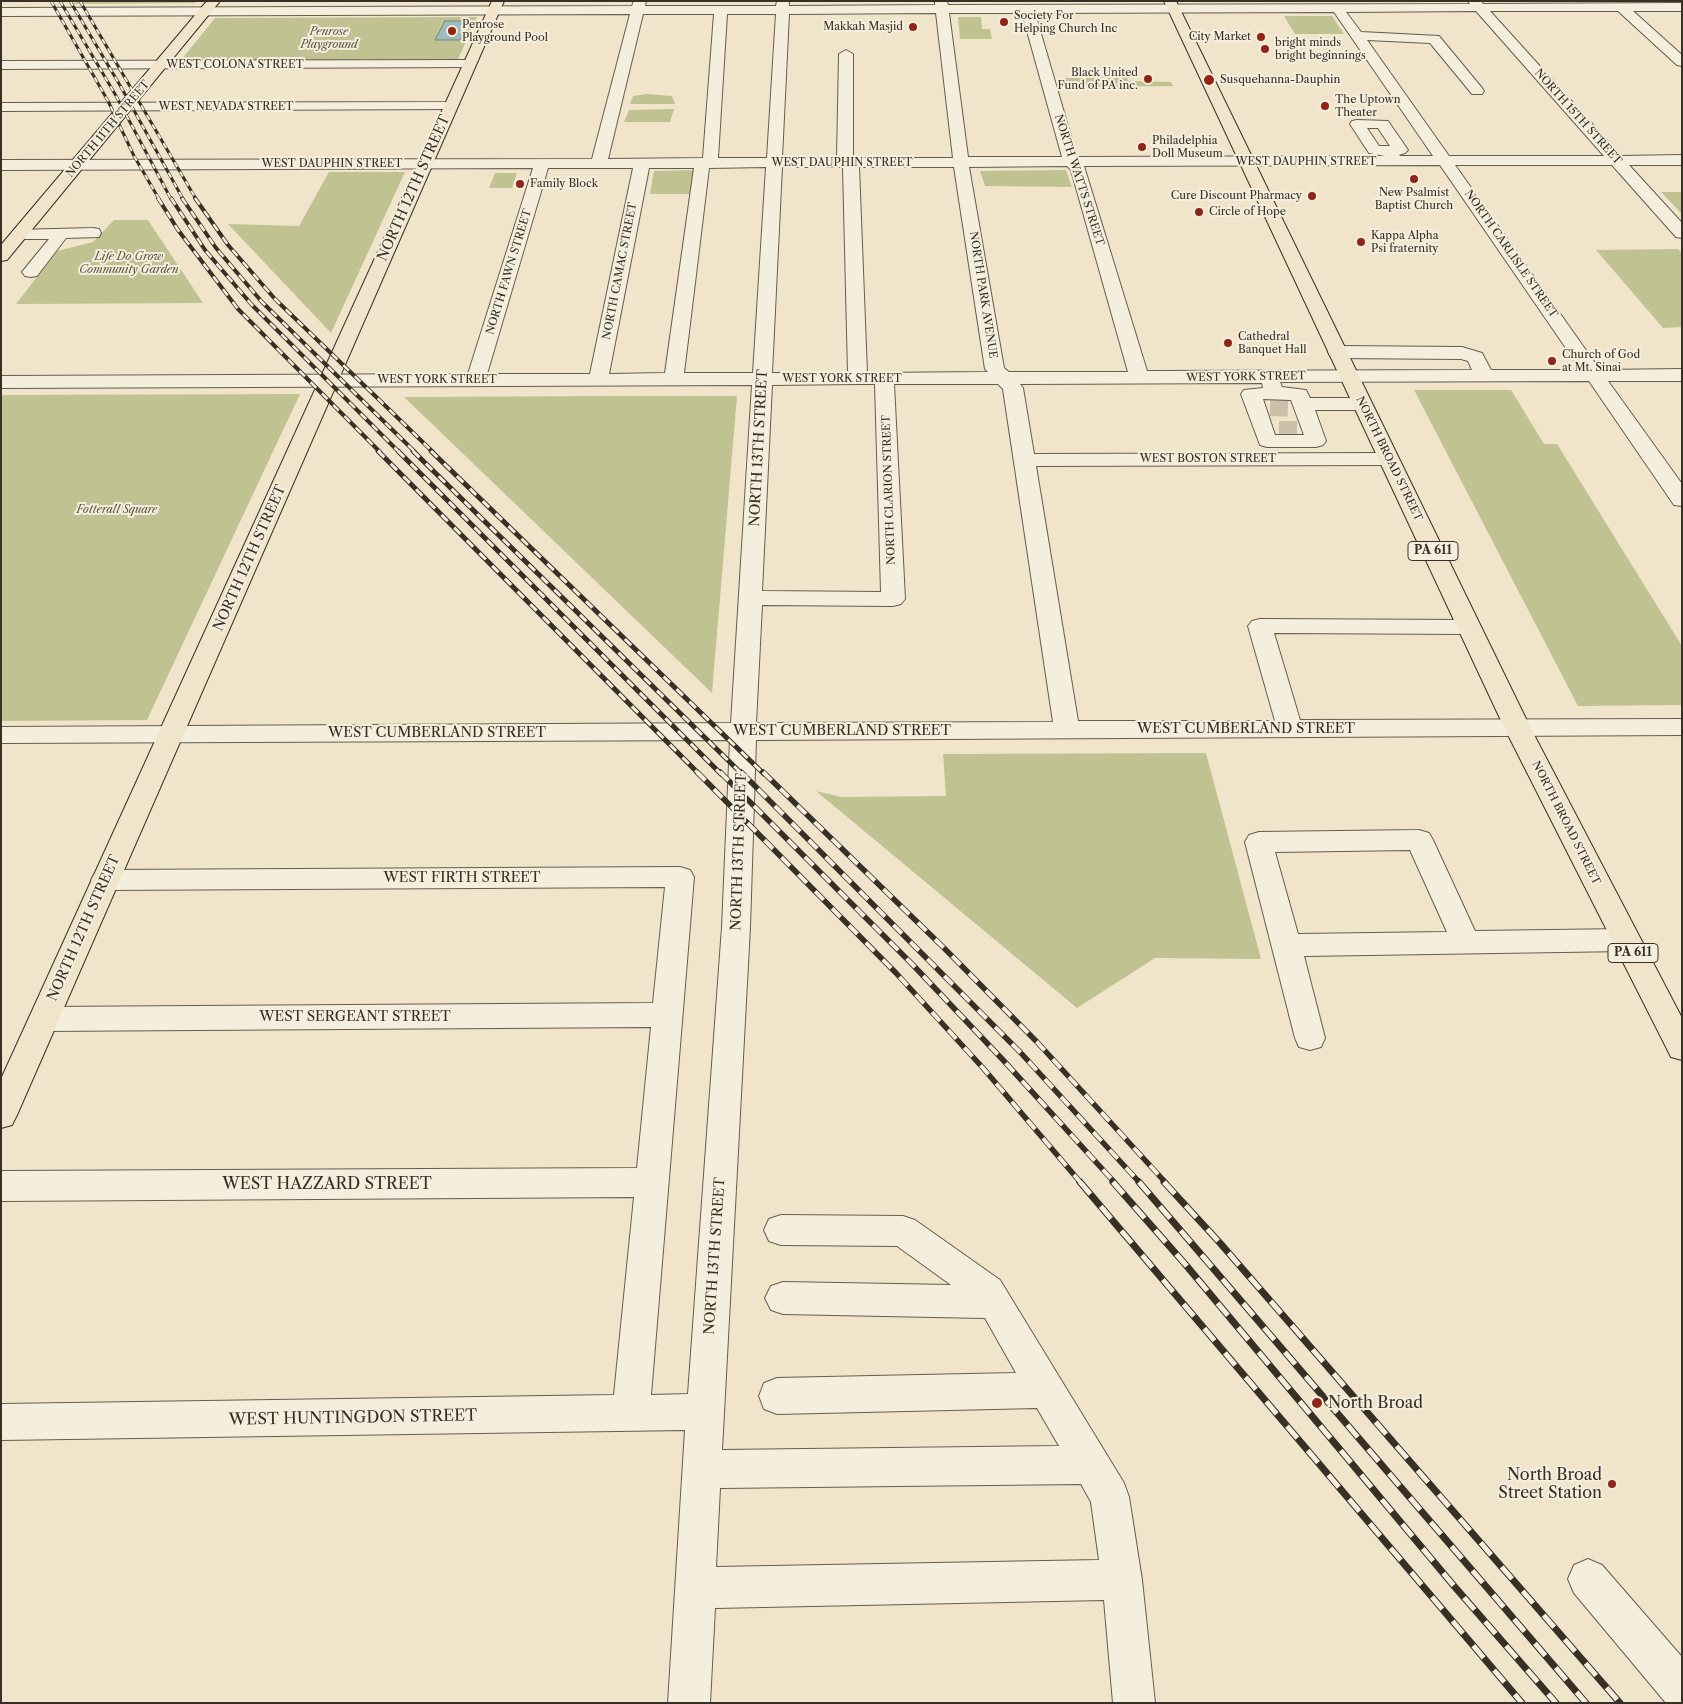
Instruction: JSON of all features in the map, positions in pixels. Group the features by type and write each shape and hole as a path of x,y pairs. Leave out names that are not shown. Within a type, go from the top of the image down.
{"main road":[{"name":"NORTH BROAD STREET","path":"1172,5 1362,404 1377,446 1470,627 1517,727 1682,1048"},
{"name":"NORTH 11TH STREET","path":"1,256 210,6"},
{"name":"NORTH 12TH STREET","path":"1,1115 496,6"}],"street":[{"path":"1,12 210,6 639,6 720,10 783,6 941,5 988,6 1028,10 1172,5 1682,7"},
{"name":"NORTH PARK AVENUE","path":"941,5 961,163 995,370 1013,388 1068,730"},
{"name":"NORTH 15TH STREET","path":"1477,5 1682,232"},
{"path":"599,163 639,6"},
{"name":"NORTH 13TH STREET","path":"689,1703 705,1412 736,926 743,732 783,6"},
{"name":"NORTH CARLISLE STREET","path":"1344,6 1358,36 1682,500"},
{"path":"1622,8 1682,62"},
{"path":"674,379 706,163 720,10"},
{"name":"NORTH WATTS STREET","path":"1028,10 1071,162 1078,168 1139,378"},
{"path":"1358,36 1434,39 1477,91"},
{"path":"846,54 848,162 858,379"},
{"name":"WEST COLONA STREET","path":"1,65 35,71 161,65 469,64"},
{"path":"7,107 24,96"},
{"name":"WEST NEVADA STREET","path":"7,107 451,106"},
{"name":"WEST DAUPHIN STREET","path":"1,165 1247,162 1392,156 1446,161 1682,160"},
{"name":"NORTH FAWN STREET","path":"476,380 542,163"},
{"name":"NORTH CAMAC STREET","path":"598,380 642,163"},
{"path":"1,231 62,234 93,233"},
{"path":"31,272 62,234"},
{"path":"1337,352 1462,353 1475,358 1485,376"},
{"name":"WEST YORK STREET","path":"1,382 1139,378 1287,417 1348,376 1682,375"},
{"name":"NORTH CLARION STREET","path":"750,598 893,599 884,379"},
{"path":"1287,417 1362,404"},
{"name":"WEST BOSTON STREET","path":"1026,460 1287,417 1377,446"},
{"path":"1290,728 1260,626 1470,627"},
{"name":"WEST CUMBERLAND STREET","path":"1,735 1682,727"},
{"path":"1310,1038 1287,945 1258,842 1419,840 1466,942"},
{"name":"WEST FIRTH STREET","path":"105,880 680,877 667,1015"},
{"path":"1287,945 1626,940"},
{"path":"631,1414 667,1015"},
{"name":"WEST SERGEANT STREET","path":"44,1019 667,1015"},
{"name":"WEST HAZZARD STREET","path":"1,1186 652,1182"},
{"path":"781,1230 903,1231 988,1291 1110,1497 1122,1580 1134,1703"},
{"path":"783,1298 994,1302"},
{"path":"778,1396 1047,1390"},
{"name":"WEST HUNTINGDON STREET","path":"1,1422 705,1412"},
{"path":"702,1468 1091,1465"},
{"path":"1588,1578 1682,1689"},
{"path":"695,1588 1122,1580"}],"green space":[{"path":"76,1 196,1 195,3 73,4"},
{"path":"1284,16 1332,16 1344,34 1295,34"},
{"name":"Penrose Playground","path":"477,17 458,59 360,59 358,61 181,60 215,18"},
{"path":"958,17 981,17 982,29 990,29 992,39 960,39"},
{"path":"1127,77 1128,81 1171,82 1173,86 1064,87 1061,78"},
{"path":"647,94 672,96 675,104 630,104 633,96"},
{"path":"674,109 670,122 624,122 629,110"},
{"path":"696,170 693,194 650,194 654,171"},
{"path":"1066,170 1072,187 985,186 980,171"},
{"path":"329,172 405,172 331,333 228,224 299,226"},
{"path":"495,173 517,173 512,188 489,188"},
{"path":"1661,192 1682,192 1682,214"},
{"name":"Life Do Grow Community Garden","path":"114,220 148,220 203,303 16,304 57,251 93,242"},
{"path":"1678,249 1682,253 1682,327 1663,328 1596,250"},
{"path":"1414,390 1511,390 1544,444 1557,444 1682,646 1682,705 1578,706"},
{"name":"Fotterall Square","path":"300,394 147,720 1,721 1,395"},
{"path":"616,396 737,396 712,693 404,397"},
{"path":"1206,753 1261,959 1155,958 1077,1008 816,791 841,797 946,796 943,754"}],"water":[{"name":"Penrose Playground Pool","path":"445,21 469,21 460,40 435,40"}],"tunnel":[{"path":"1270,407 1291,408"},
{"path":"1279,430 1300,430"}],"railway":[{"path":"51,1 108,101 134,156 159,199"},
{"path":"60,1 115,94 171,199"},
{"path":"70,1 121,87 183,199"},
{"path":"80,1 196,199"},
{"path":"158,198 178,230 238,309 380,452"},
{"path":"171,198 205,250 252,305 721,774"},
{"path":"182,198 216,248 262,302 415,452"},
{"path":"195,198 228,245 275,299 433,452"},
{"path":"378,451 699,774"},
{"path":"413,451 742,774"},
{"path":"431,451 764,774"},
{"path":"697,772 896,973 983,1068 1081,1183"},
{"path":"720,772 912,964 1004,1061 1115,1183"},
{"path":"741,772 1020,1052 1140,1183"},
{"path":"763,772 943,947 1037,1042 1166,1183"},
{"path":"1080,1182 1522,1703"},
{"path":"1113,1182 1185,1264 1454,1586 1556,1703"},
{"path":"1139,1182 1586,1703"},
{"path":"1164,1182 1220,1243 1620,1703"}],"place":[{"name":"Society For Helping Church Inc","path":"1004,22"},
{"name":"Makkah Masjid","path":"913,27"},
{"name":"Penrose Playground Pool","path":"452,31"},
{"name":"City Market","path":"1261,37"},
{"name":"bright minds bright beginnings","path":"1265,49"},
{"name":"Black United Fund of PA inc.","path":"1148,79"},
{"name":"Susquehanna-Dauphin","path":"1209,80"},
{"name":"The Uptown Theater","path":"1325,106"},
{"name":"Philadelphia Doll Museum","path":"1142,147"},
{"name":"New Psalmist Baptist Church","path":"1414,179"},
{"name":"Family Block","path":"520,184"},
{"name":"Cure Discount Pharmacy","path":"1312,196"},
{"name":"Circle of Hope","path":"1199,212"},
{"name":"Kappa Alpha Psi fraternity","path":"1361,242"},
{"name":"Cathedral Banquet Hall","path":"1228,343"},
{"name":"Church of God at Mt. Sinai","path":"1552,361"},
{"name":"North Broad","path":"1317,1403"},
{"name":"North Broad Street Station","path":"1612,1484"}]}
